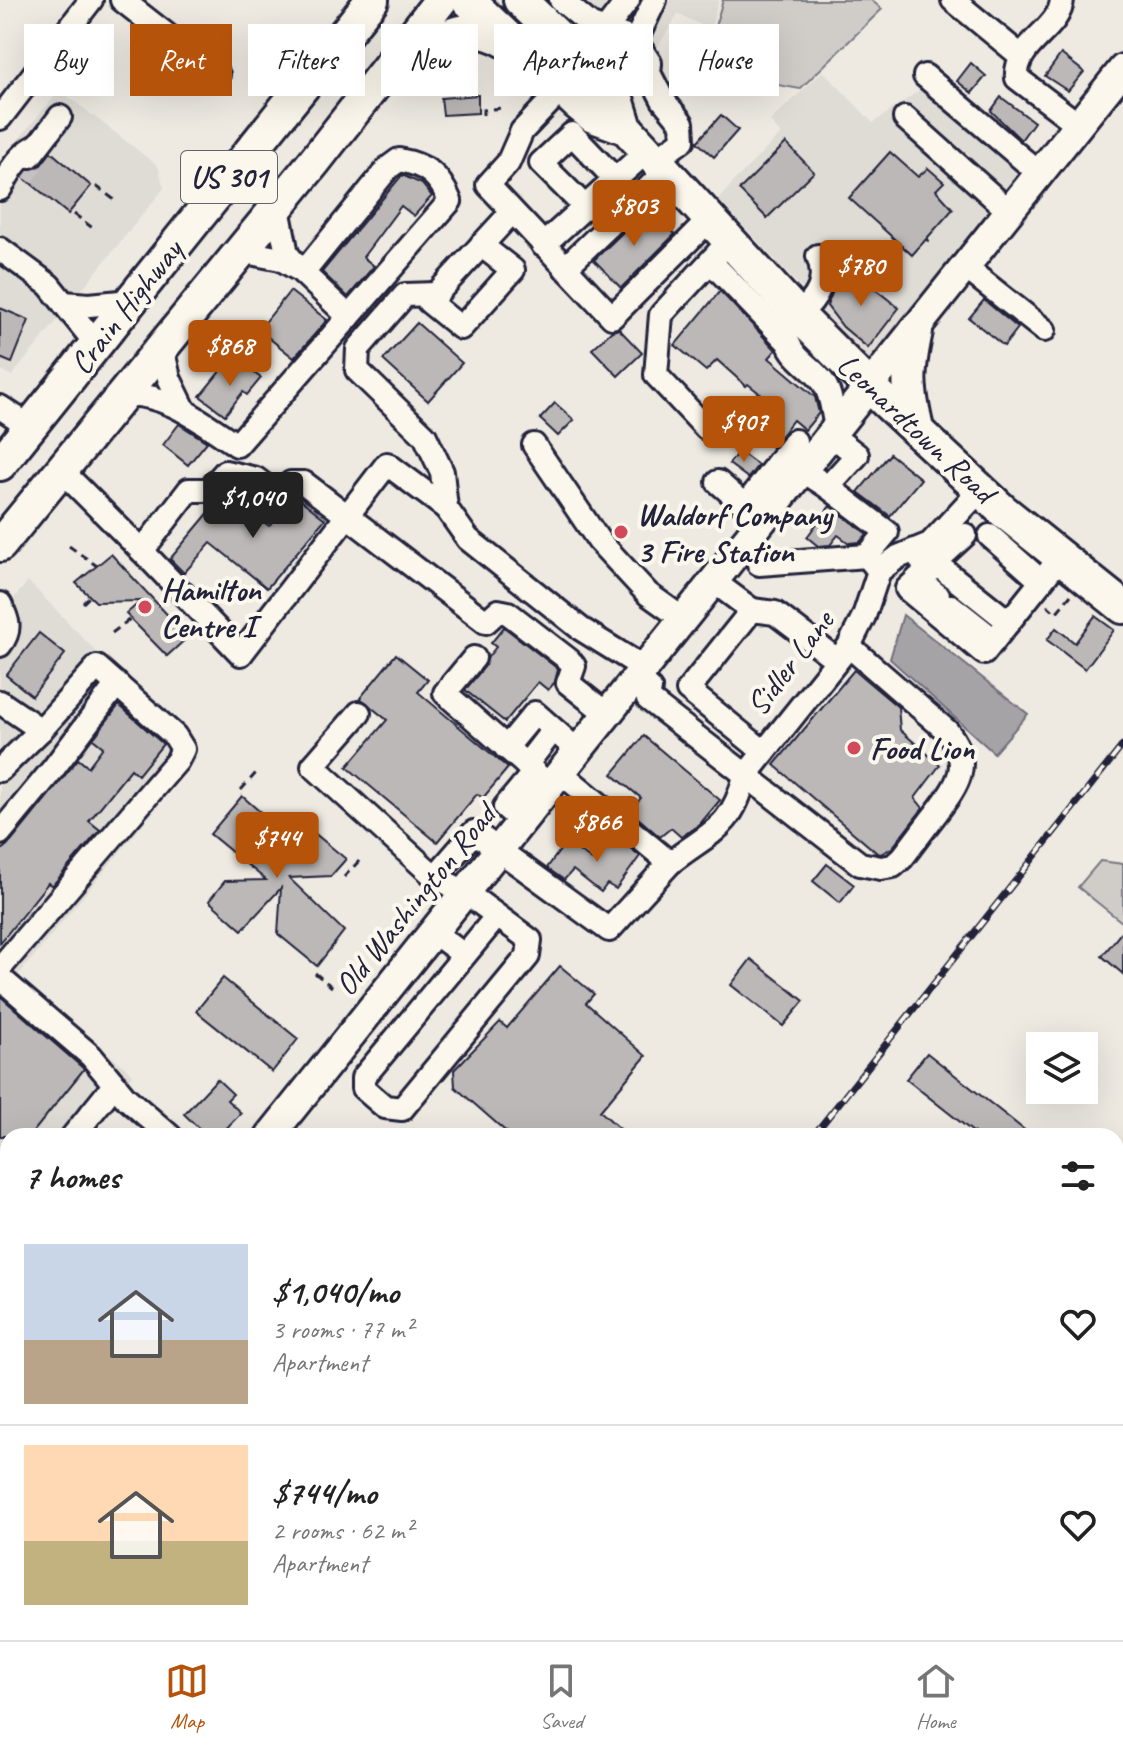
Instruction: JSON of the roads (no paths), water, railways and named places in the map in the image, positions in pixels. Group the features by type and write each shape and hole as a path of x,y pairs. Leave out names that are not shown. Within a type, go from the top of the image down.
{"highway":[{"name":"Crain Highway","path":"0,545 258,230 441,0"},
{"name":"Leonardtown Road","path":"468,0 494,24"},
{"name":"Leonardtown Road","path":"520,0 567,11"},
{"path":"529,0 567,11"},
{"name":"Crain Highway","path":"0,464 367,4"},
{"path":"258,230 419,55 436,43 465,30 494,37"},
{"name":"Leonardtown Road","path":"570,96 592,115 649,152 717,240 799,328 917,429 980,490 1050,570 1123,607"},
{"name":"Leonardtown Road","path":"591,96 592,115"},
{"path":"916,331 908,370 917,429"}],"main road":[{"name":"Old Washington Road","path":"282,1128 348,1038 521,821 550,769 607,714 713,581 753,513 793,456 833,430 916,331 1079,125 1119,83"}],"street":[{"path":"0,118 91,0"},
{"path":"122,0 153,24"},
{"path":"610,24 628,0"},
{"path":"643,24 655,0"},
{"path":"953,0 1021,56"},
{"path":"1062,0 1062,6 1018,60 1017,78 1079,125"},
{"path":"567,11 589,24"},
{"path":"925,76 1040,174"},
{"path":"543,245 649,152 683,140 682,123 663,100 653,81"},
{"path":"555,96 522,131 508,163 488,185 612,317 717,240"},
{"path":"585,207 541,163 592,115 605,96"},
{"path":"592,115 615,179"},
{"path":"0,190 27,164 60,117"},
{"path":"905,118 1010,212"},
{"path":"0,190 13,165 25,152 27,164"},
{"path":"565,268 649,152"},
{"path":"142,551 189,490 209,490 225,472 237,445 450,201 442,182 419,164 399,160 388,168 303,273"},
{"path":"481,245 513,270 461,328 429,302 481,245 512,212"},
{"path":"258,230 287,253 303,273"},
{"path":"258,230 281,259 375,330"},
{"path":"706,428 656,375 661,315 717,240"},
{"path":"0,249 49,285 97,345"},
{"path":"793,456 828,487 857,455 833,430 825,384 812,368 792,352 799,328 815,301 824,271 818,256"},
{"path":"966,268 1044,330"},
{"path":"436,294 405,295 358,349 357,370 425,436 442,472 446,508"},
{"path":"64,303 89,305 131,301"},
{"path":"162,347 169,378 185,411"},
{"path":"123,395 139,393 185,411 237,445"},
{"path":"0,407 29,426"},
{"path":"534,445 599,541 648,594 683,619"},
{"path":"61,470 241,654 387,464 446,508 468,539 640,673 650,689 648,699 860,864 881,868 893,866 956,788 961,771 956,742 947,731 843,653 775,613 752,610 713,581"},
{"path":"225,472 256,479 278,496 291,483 304,483 486,622 498,611 508,613 569,660 574,666 568,683 607,714"},
{"path":"718,482 753,513"},
{"name":"Sidler Lane","path":"497,851 609,930 670,863 718,831 739,800 745,776 843,653 864,616 873,563 887,532 828,487"},
{"path":"759,564 873,563 898,557 930,544 980,490"},
{"path":"965,535 907,589 984,653 1050,570 990,536"},
{"path":"915,550 923,574 946,600 998,634"},
{"path":"923,574 998,634"},
{"path":"0,604 8,620 8,635 0,645"},
{"path":"752,610 688,690 764,752"},
{"path":"474,658 445,693 506,748 550,769 670,863"},
{"path":"0,770 41,730 97,667 175,736 183,749 177,761 0,968"},
{"path":"0,833 117,684"},
{"path":"0,702 41,730"},
{"path":"359,713 313,766 435,877 465,892 530,940 528,956 402,1109 385,1107 363,1088 363,1078 497,916"},
{"path":"506,748 535,713 553,730"},
{"path":"550,769 553,730"},
{"path":"550,769 553,730"},
{"path":"435,877 474,832 497,851"},
{"path":"433,932 464,955"},
{"path":"0,978 91,1056 125,1097 161,1128"},
{"path":"348,1038 377,1061"},
{"path":"79,1128 115,1084"}],"tunnel":[{"path":"23,177 32,164"}],"railway":[{"path":"819,1128 1123,745"}],"place":[{"name":"Waldorf Company 3 Fire Station","path":"621,532"},
{"name":"Hamilton Centre I","path":"145,607"},
{"name":"Food Lion","path":"854,748"}]}
